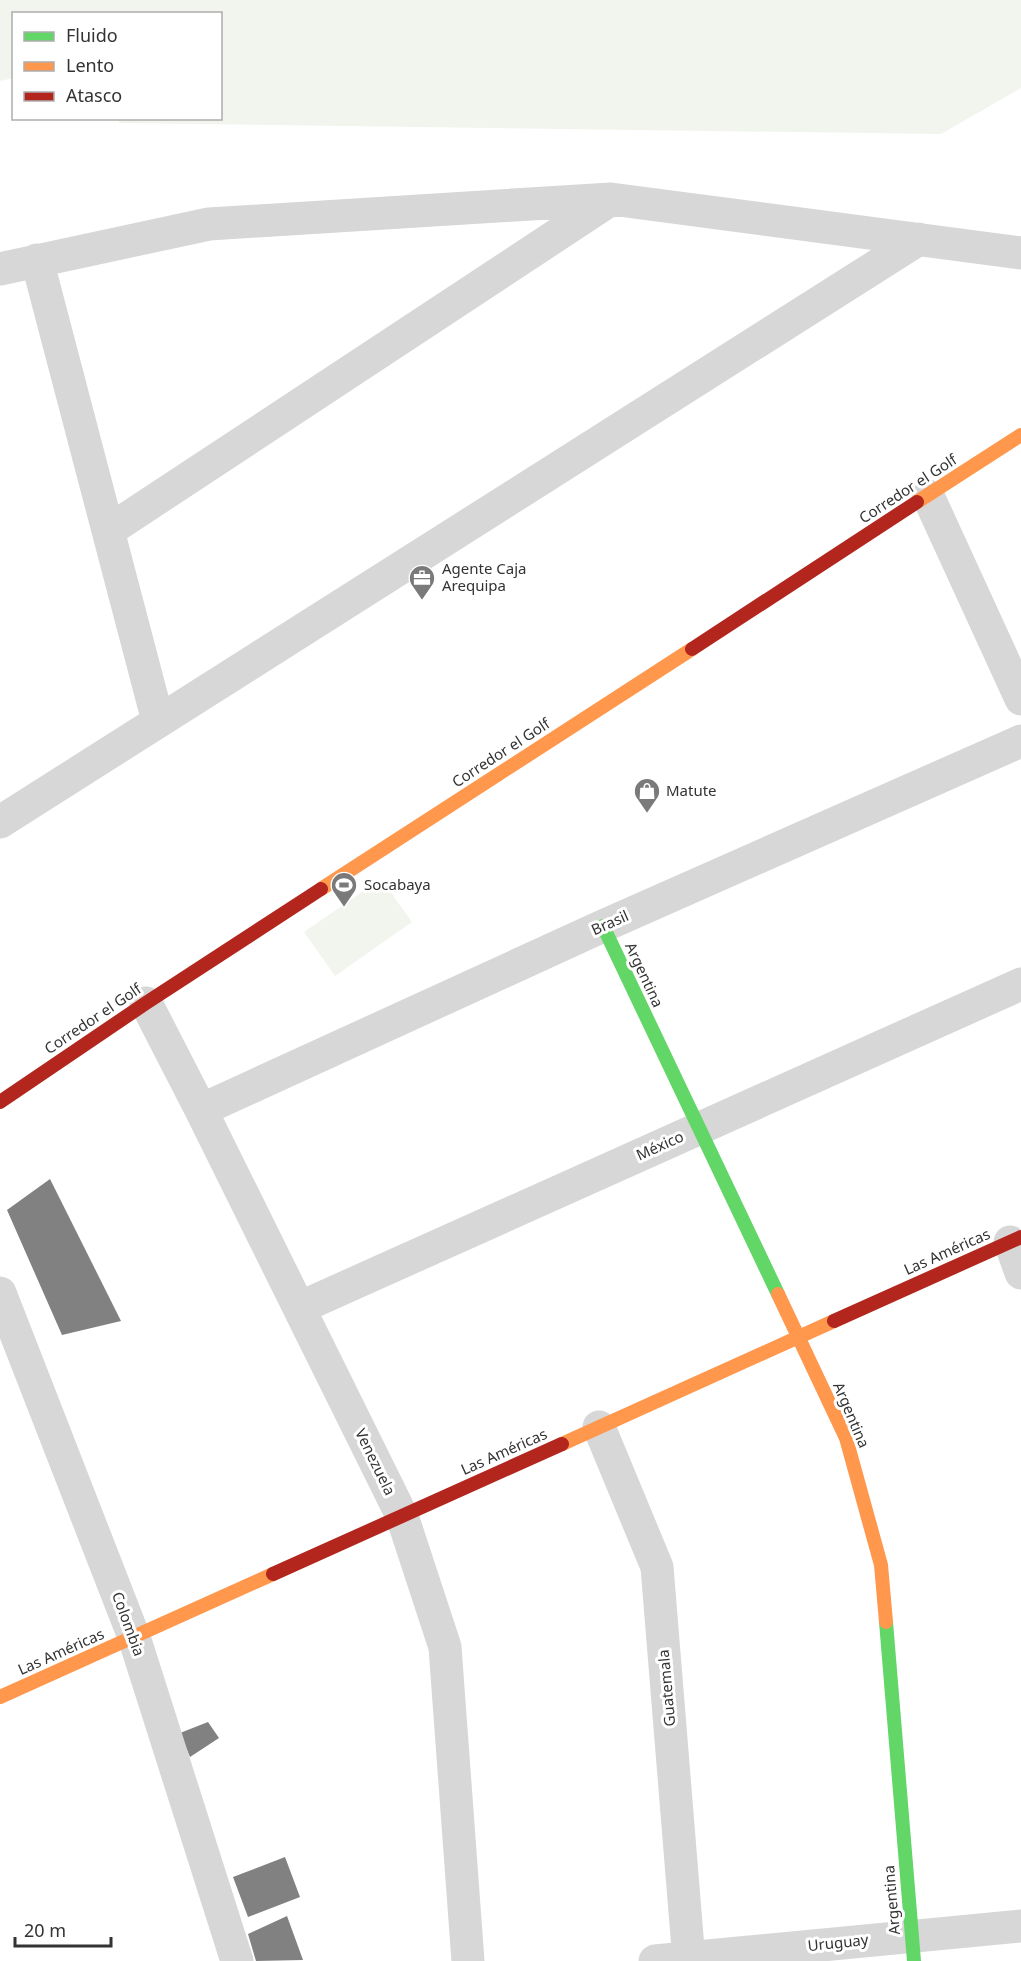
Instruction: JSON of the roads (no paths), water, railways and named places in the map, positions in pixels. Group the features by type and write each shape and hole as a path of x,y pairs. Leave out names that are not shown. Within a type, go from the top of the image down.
{"street":[{"path":"108,531 612,199"},
{"path":"0,269 209,224 612,199 1021,253"},
{"path":"0,822 919,239"},
{"path":"36,260 158,722"},
{"name":"Corredor el Golf","path":"0,1102 146,1003 1021,435"},
{"path":"928,496 1021,699"},
{"name":"Brasil","path":"201,1110 603,926 1021,741"},
{"name":"Argentina","path":"603,926 846,1438 881,1565 913,1949"},
{"name":"México","path":"299,1308 1021,984"},
{"name":"Venezuela","path":"146,1003 402,1516 444,1647 468,1961"},
{"path":"1015,1240 1021,1273"},
{"name":"Las Américas","path":"0,1697 1015,1240"},
{"name":"Colombia","path":"0,1293 134,1637 237,1961"},
{"name":"Guatemala","path":"599,1427 657,1567 689,1959"},
{"name":"Uruguay","path":"655,1961 913,1949 1021,1926"}],"place":[{"name":"Agente Caja Arequipa","path":"422,601"},
{"name":"Matute","path":"647,814"},
{"name":"Socabaya","path":"344,908"}]}
